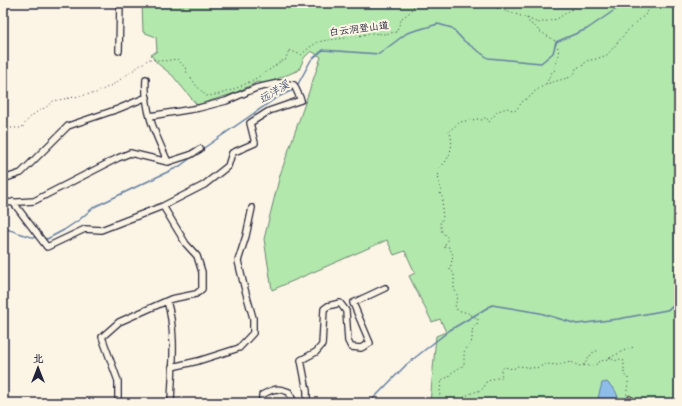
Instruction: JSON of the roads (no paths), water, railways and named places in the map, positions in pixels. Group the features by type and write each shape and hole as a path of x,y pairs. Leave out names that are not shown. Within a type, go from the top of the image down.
{"street":[{"path":"119,50 120,3"},
{"path":"146,79 151,123 168,162"},
{"path":"13,202 47,247 85,229 100,230 162,206 204,185 228,166 232,153 256,143 250,123 269,111 300,100 294,85 279,83 256,88 226,101 199,108 150,116"},
{"path":"3,179 21,173 68,126 118,109 147,97"},
{"path":"3,203 34,201 130,153 168,162 190,155 200,149"},
{"path":"118,403 118,381 102,337 119,322 167,301 196,294 202,289 202,272 197,256 186,244 162,206"},
{"path":"172,367 198,361 239,348 253,333 253,318 238,260 246,236 252,208"},
{"path":"307,403 307,391 301,360 316,352 322,345 324,309 328,306 340,303 346,312 348,341 351,347 361,348 370,343 353,303 385,288"},
{"path":"167,301 170,310 174,339 171,403"},
{"path":"262,403 262,395 272,390 282,389 289,392 294,403"}],"water":[{"path":"607,382 615,390 619,399 618,403 597,402 602,383"}],"waterway":[{"name":"远洋溪","path":"297,86 311,60 323,50 379,54 407,33 438,24 452,28 464,41 488,58 541,63 553,53 556,42 587,29 625,3"},
{"name":"远洋溪","path":"201,150 276,98 295,89"},
{"name":"远洋溪","path":"44,238 47,239 64,230 94,207 180,166 192,157"},
{"name":"远洋溪","path":"3,228 38,238"},
{"path":"375,403 371,401 407,364 450,330 492,305 540,313 577,324 618,319 667,310 679,303"},
{"path":"671,308 679,306"}]}
